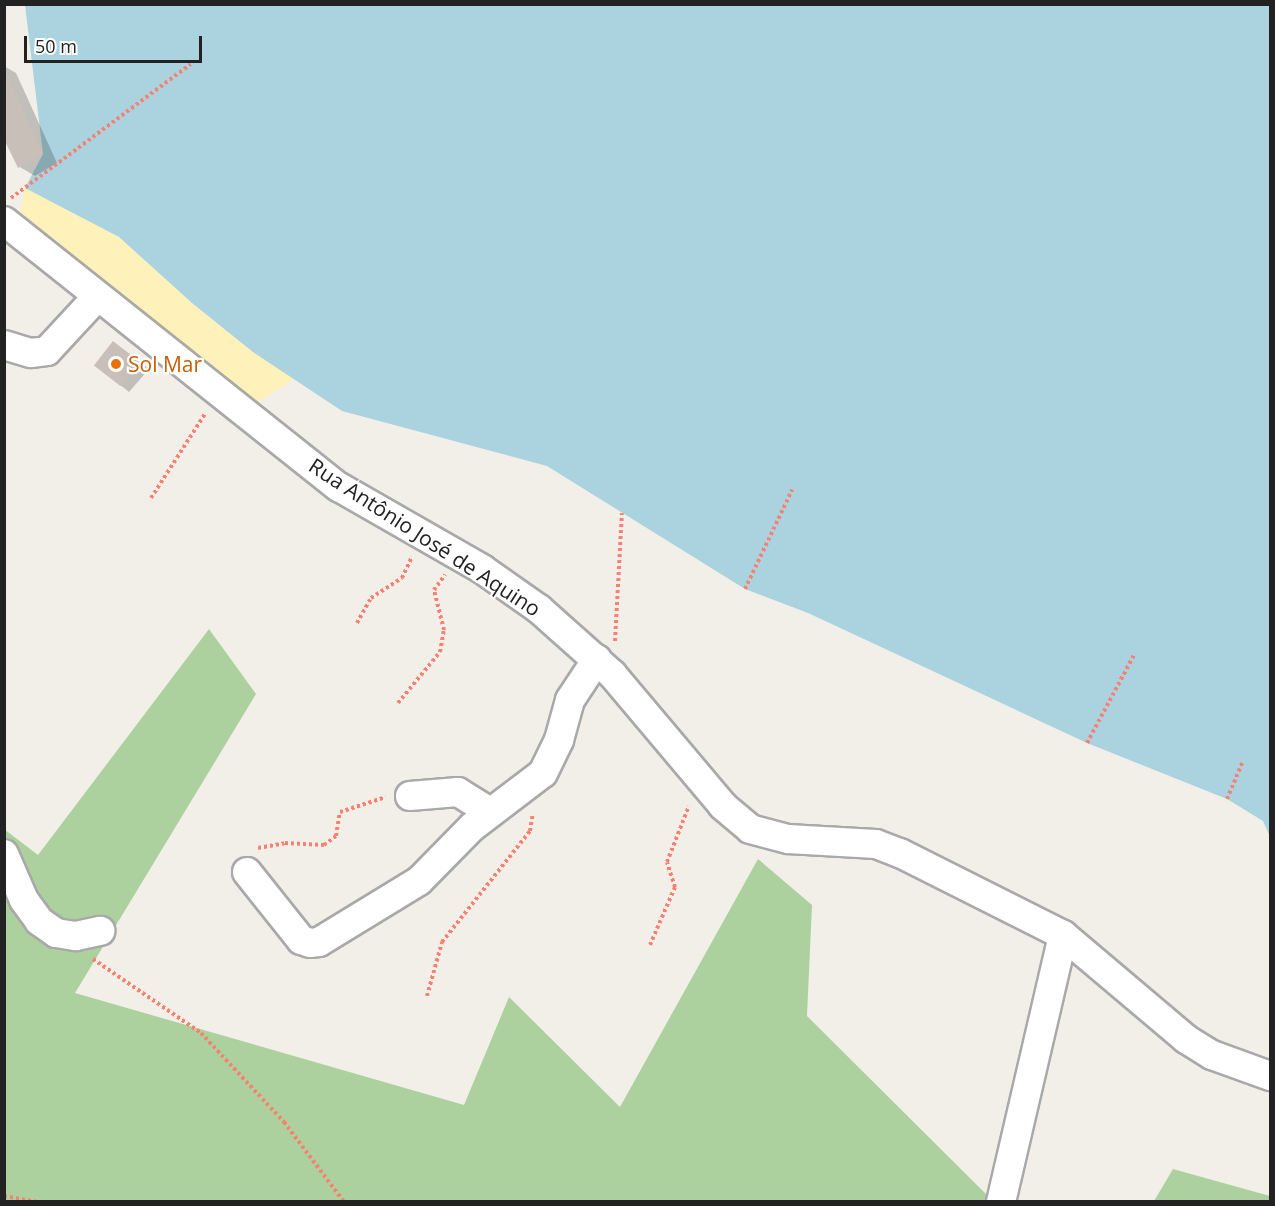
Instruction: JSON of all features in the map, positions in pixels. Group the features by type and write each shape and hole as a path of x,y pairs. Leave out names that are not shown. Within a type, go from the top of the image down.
{"street":[{"name":"Rua Antônio José de Aquino","path":"4,221 339,487 459,555 539,609 604,666 723,806 750,829 788,838 876,844 900,853 1063,935 1186,1039 1212,1055 1270,1076"},
{"path":"4,345 31,353 47,351 97,297"},
{"path":"250,861 301,940 310,943 319,942 431,872 490,812 531,785 553,756 570,700 604,666"},
{"path":"410,796 458,792 490,812"},
{"path":"4,854 24,900 39,921 56,933 76,936 100,931"},
{"path":"1001,1202 1063,935"}],"path":[{"path":"4,203 191,64"},
{"path":"151,498 219,393"},
{"path":"745,589 792,490"},
{"path":"604,666 622,513"},
{"path":"357,623 370,598 402,578 423,535"},
{"path":"398,703 440,652 444,630 434,590 459,555"},
{"path":"1087,743 1134,655"},
{"path":"1227,799 1244,761"},
{"path":"650,945 675,887 667,862 700,777"},
{"path":"427,996 442,942 530,831 533,820 531,785"},
{"path":"250,861 285,843 324,846 336,836 340,812 379,798 410,796"},
{"path":"56,933 201,1033 284,1122 344,1202"},
{"path":"4,1196 37,1202"}],"green space":[{"path":"209,629 256,694 75,993 464,1105 509,997 620,1107 758,859 812,905 807,1016 993,1201 5,1201 4,829 38,855"},
{"path":"1173,1169 1270,1196 1270,1201 1154,1201"}],"sand":[{"path":"25,188 119,237 192,303 294,379 257,403 19,222"}],"water":[{"path":"25,5 1270,5 1270,837 1263,821 1227,799 1087,743 808,613 745,589 547,466 342,411 253,352 192,303 119,237 25,188 43,154"}],"building":[{"path":"4,69 43,154 18,168 4,139"},
{"name":"Sol Mar","path":"113,341 140,362 121,386 94,365"}],"place":[{"name":"Sol Mar","path":"116,364"}]}
